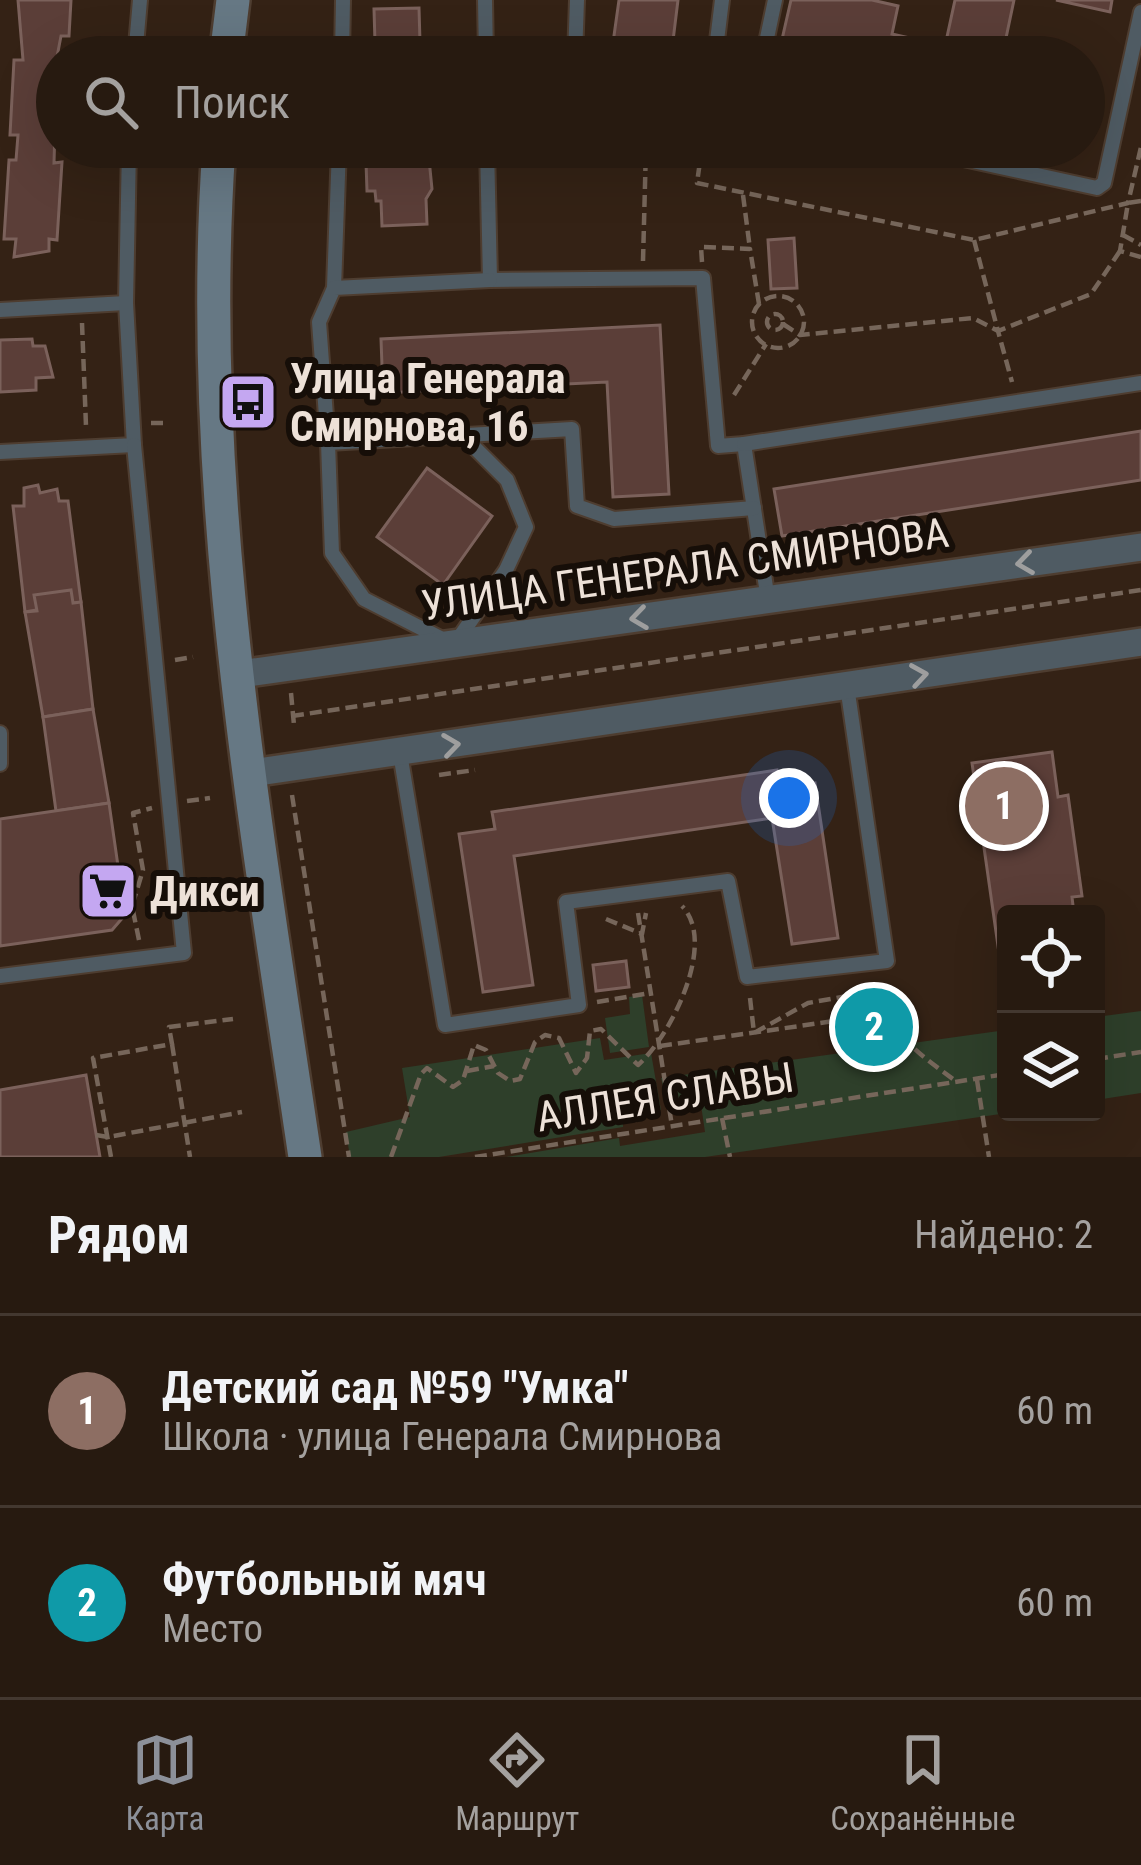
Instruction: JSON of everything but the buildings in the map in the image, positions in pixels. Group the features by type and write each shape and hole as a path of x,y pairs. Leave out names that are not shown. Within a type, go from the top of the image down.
{"main road":[{"path":"229,36 233,0"},
{"path":"218,168 211,259 214,405 240,674 304,1157"}],"street":[{"name":"УЛИЦА ГЕНЕРАЛА СМИРНОВА","path":"240,674 1141,547"},
{"path":"252,773 1141,642"}],"lane":[{"path":"137,36 140,0"},
{"path":"343,36 344,0"},
{"path":"484,0 485,36"},
{"path":"576,36 577,0"},
{"path":"718,36 722,0"},
{"path":"767,36 775,0"},
{"path":"1004,168 1096,188 1104,183 1141,12"},
{"path":"0,976 184,953 134,445 126,303 129,168"},
{"path":"338,168 334,288 319,322 332,553 364,599 454,645 506,570 526,527 507,480 461,435"},
{"path":"487,168 490,280"},
{"path":"334,288 490,280 703,278 718,446 1141,383"},
{"path":"0,310 126,303"},
{"path":"328,443 572,429 578,506 614,519 754,508"},
{"path":"744,444 768,600"},
{"path":"0,452 134,445"},
{"path":"400,753 445,1025 579,1005 566,902 728,881 747,976 887,961 847,686"},
{"path":"0,733 0,764"}],"path":[{"path":"743,193 759,304 752,326 766,344 781,348 800,335 973,318 998,331 1090,294 1120,251 1141,147"},
{"path":"643,278 646,168"},
{"path":"698,168 697,183 974,240 1141,201"},
{"path":"1123,235 1141,245"},
{"path":"974,240 1017,402"},
{"path":"703,278 701,248 750,249"},
{"path":"1120,251 1141,257"},
{"path":"759,304 782,296 797,304 803,319 800,335"},
{"path":"82,305 86,447"},
{"path":"783,324 800,335"},
{"path":"718,446 738,383 766,344"},
{"name":"УЛИЦА ГЕНЕРАЛА СМИРНОВА","path":"292,716 1141,590"},
{"path":"290,681 294,724"},
{"path":"291,787 349,1157"},
{"path":"142,958 132,906 142,870 133,813 169,803"},
{"path":"635,893 672,1126"},
{"path":"391,1157 421,1074 427,1068 453,1087 467,1071 474,1045 486,1050 510,1081 520,1078 535,1042 544,1035 559,1038 576,1073 587,1058 590,1031 601,1029 638,1065 660,1046 697,954 690,914 679,903"},
{"path":"642,934 646,912"},
{"path":"887,961 890,1013 903,1041 957,1082"},
{"path":"747,976 754,1033"},
{"path":"754,1033 808,1003 886,989"},
{"path":"579,1005 650,993"},
{"path":"660,1046 890,1013"},
{"path":"190,1157 169,1028 233,1019"},
{"path":"110,1157 93,1058 172,1044"},
{"path":"1105,1058 1141,1052"},
{"path":"566,1059 587,1058"},
{"path":"467,1071 494,1066"},
{"name":"АЛЛЕЯ СЛАВЫ","path":"475,1157 997,1075"},
{"path":"977,1078 989,1157"},
{"path":"96,1135 108,1137 242,1112"},
{"path":"722,1118 730,1157"}],"green space":[{"path":"642,995 649,1047 610,1053 605,1018 630,1014 629,997"},
{"path":"1141,1011 1141,1093 1105,1099 1105,1016"},
{"path":"997,1031 997,1114 705,1157 506,1157 619,1138 620,1146 705,1132 700,1098 667,1103 661,1078"},
{"path":"600,1038 604,1060 651,1053 661,1110 623,1118 623,1127 439,1157 350,1157 346,1132 410,1117 402,1068"}],"place":[{"name":"Улица Генерала Смирнова, 16","path":"248,402"},
{"name":"Детский сад №59 \"Умка\"","path":"1004,806"},
{"name":"Дикси","path":"108,891"},
{"name":"Футбольный мяч","path":"874,1027"}]}
